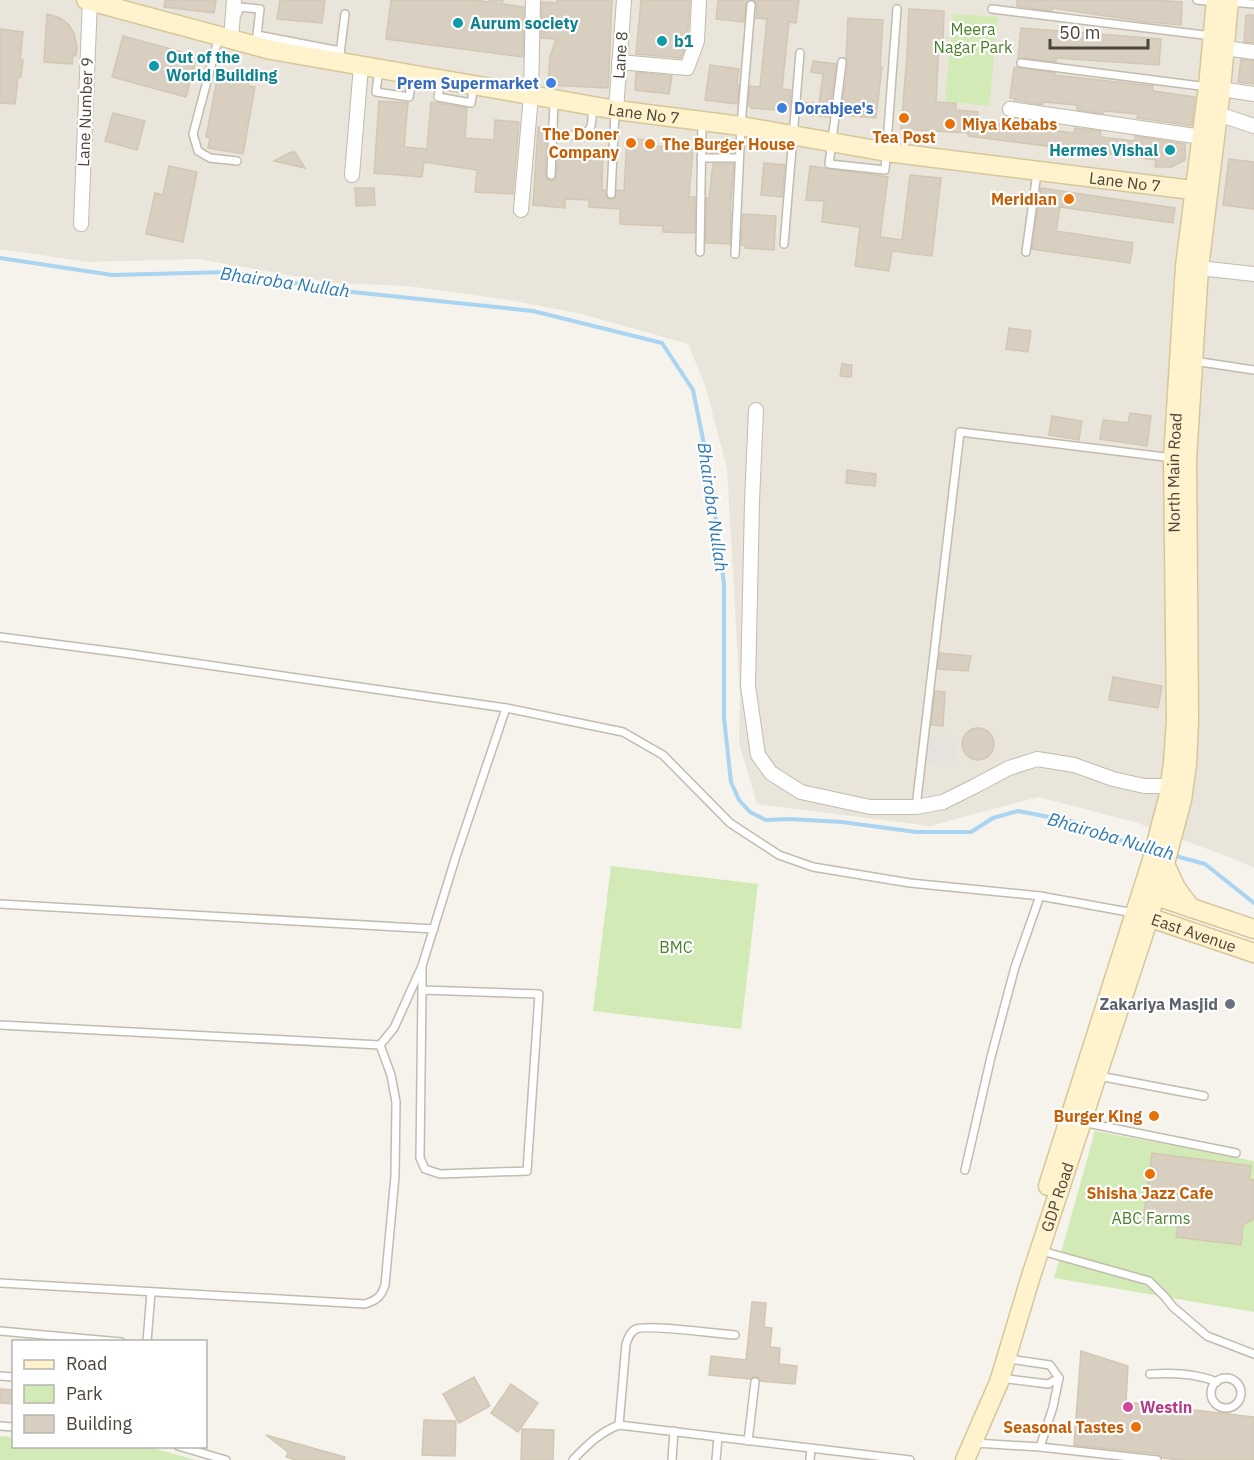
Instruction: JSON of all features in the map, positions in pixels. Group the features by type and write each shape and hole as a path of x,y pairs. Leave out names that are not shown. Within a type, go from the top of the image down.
{"main road":[{"name":"Lane No 7","path":"89,0 271,51 340,57 370,68 616,110 741,126 887,152 1202,191"},
{"name":"North Main Road","path":"1202,191 1202,137 1215,88 1222,1"},
{"name":"North Main Road","path":"953,1460 988,1381 1125,942 1143,921 1149,893 1161,862 1173,795 1176,720 1173,458 1192,267 1202,191 1218,114 1215,88"},
{"name":"North Main Road","path":"1173,795 1187,764 1189,721 1186,459 1193,361 1192,267"},
{"name":"East Avenue","path":"1161,862 1191,908"},
{"name":"East Avenue","path":"1149,893 1254,929"},
{"name":"East Avenue","path":"1143,921 1254,953"},
{"name":"GDP Road","path":"965,1460 1000,1378 1097,1075 1143,921"}],"street":[{"name":"Lane Number 9","path":"81,224 89,0"},
{"path":"228,39 234,0"},
{"path":"521,210 531,95 533,0"},
{"name":"Lane 8","path":"616,110 624,0"},
{"path":"619,62 687,68 697,41 699,0"},
{"path":"1219,42 1254,52"},
{"path":"352,175 370,68"},
{"path":"1215,88 1254,94"},
{"path":"1010,110 1202,137"},
{"path":"1218,114 1254,126"},
{"path":"1192,267 1254,274"},
{"path":"756,410 748,686 758,755 771,773 801,792 870,807 916,807 943,802 1009,768 1037,759 1074,765 1113,779 1173,795"}],"lane":[{"path":"1197,0 1254,4"},
{"path":"735,254 741,126 752,5"},
{"path":"237,161 210,158 198,151 193,134 238,7 260,9 257,35 340,57 345,14"},
{"path":"887,152 897,9"},
{"path":"992,9 1219,42"},
{"path":"784,244 800,53"},
{"path":"832,142 842,62"},
{"path":"1021,63 1215,88"},
{"path":"551,175 554,99"},
{"path":"553,135 583,134 591,126 593,106"},
{"path":"611,194 616,110"},
{"path":"700,252 702,121"},
{"path":"701,158 739,158"},
{"path":"1026,252 1038,171"},
{"path":"1193,361 1254,370"},
{"path":"916,807 960,432 1173,458"},
{"path":"0,637 506,708 622,732 663,755 730,823 779,855 813,867 910,883 1040,896 1143,921"},
{"path":"380,1045 394,1028 422,966 456,855 506,708"},
{"path":"965,1170 1015,967 1040,896"},
{"path":"0,904 434,929"},
{"path":"422,966 420,1158 426,1168 440,1174 527,1172 539,994 422,990"},
{"path":"0,1025 380,1045"},
{"path":"0,1283 365,1304 376,1301 382,1295 385,1285 394,1176 396,1102 391,1075 380,1045"},
{"path":"1097,1075 1204,1096"},
{"path":"1082,1122 1236,1153"},
{"path":"1040,1250 1149,1281 1173,1308 1207,1336 1254,1354"},
{"path":"147,1340 151,1292"},
{"path":"619,1425 626,1344 630,1334 637,1328 735,1335"},
{"path":"0,1331 109,1340"},
{"path":"1006,1359 1050,1365 1059,1378 1053,1407 1040,1448"},
{"path":"1150,1374 1172,1373 1201,1376 1217,1382 1226,1378 1235,1381 1239,1384 1241,1394 1234,1406 1225,1408 1213,1400 1212,1390 1217,1382"},
{"path":"1000,1378 1048,1384 1059,1378"},
{"path":"748,1441 755,1382"},
{"path":"573,1460 606,1430 619,1425 878,1458 910,1460"},
{"path":"672,1460 674,1431"},
{"path":"716,1460 718,1437"},
{"path":"973,1443 1156,1460"},
{"path":"185,1448 226,1460"},
{"path":"810,1460 811,1448"}],"shaded area":[{"path":"0,0 1254,0 1254,868 1135,822 1038,797 930,826 757,804 739,743 740,696 727,468 705,385 688,344 582,314 510,300 407,286 333,283 198,259 87,262 0,249"},
{"path":"941,734 953,739 958,751 953,763 941,768 929,763 924,751 929,739"}],"green space":[{"name":"Meera Nagar Park","path":"953,14 998,17 989,106 945,101"},
{"name":"BMC","path":"611,866 758,884 741,1029 593,1011"},
{"name":"ABC Farms","path":"1095,1131 1254,1161 1254,1312 1054,1278"},
{"path":"0,1436 12,1437 12,1448 153,1448 196,1460 0,1460"}],"building":[{"path":"165,0 216,0 214,13 164,7"},
{"path":"280,0 325,0 322,23 277,19"},
{"name":"Aurum society","path":"391,0 489,2 489,0 503,0 502,4 524,7 523,57 386,39"},
{"path":"557,0 612,0 608,88 548,85 550,57 556,39 541,38 542,2 557,3"},
{"name":"b1","path":"641,0 690,0 687,43 681,58 636,54"},
{"path":"718,0 749,0 746,4 744,22 716,19"},
{"path":"753,0 799,0 796,23 789,22 782,89 791,90 789,111 748,106 750,86 760,87 767,19 756,18 757,5"},
{"path":"1017,0 1182,2 1181,25 1052,8 1052,11 1017,6"},
{"path":"909,9 944,11 943,44 939,44 936,102 956,103 956,110 978,112 977,121 1011,125 1012,118 1040,123 1040,129 1074,133 1075,128 1101,131 1100,137 1135,141 1135,136 1185,144 1185,160 1171,167 1155,167 1156,160 968,136 968,133 901,129"},
{"path":"47,14 60,18 74,33 77,46 72,64 44,62"},
{"path":"1246,15 1254,15 1254,43 1244,42"},
{"path":"848,18 883,20 880,67 882,67 876,118 841,115 848,63 846,58"},
{"path":"1021,28 1161,39 1159,65 1056,58 1056,62 1018,58"},
{"path":"0,29 23,32 20,60 23,60 21,77 18,77 15,104 0,103"},
{"name":"Out of the World Building","path":"123,36 197,56 186,97 112,77"},
{"path":"1241,59 1254,61 1254,84 1238,82"},
{"path":"813,61 836,64 829,117 807,115 801,112 802,102 819,104 823,74 811,72"},
{"path":"710,65 739,69 737,104 705,100"},
{"path":"1014,68 1055,73 1054,75 1153,86 1153,91 1195,97 1192,126 1137,118 1138,114 1104,111 1103,114 1077,110 1077,105 1043,102 1042,105 1014,100 1010,98"},
{"path":"225,71 250,76 248,86 255,87 243,154 208,148 210,138 206,137 217,79 223,80"},
{"path":"636,72 672,76 669,94 635,90"},
{"path":"379,101 408,103 404,147 427,149 431,102 467,108 465,138 494,140 495,120 519,122 513,194 475,192 477,170 424,162 422,177 374,173"},
{"path":"113,113 145,121 137,150 105,141"},
{"path":"538,127 547,128 545,175 551,181 556,177 558,149 566,150 565,160 590,161 590,150 603,150 602,190 606,190 606,196 610,200 615,197 617,190 624,191 627,139 654,140 654,146 693,149 689,197 695,197 695,233 663,232 663,226 620,224 620,209 589,207 589,200 565,199 565,208 533,205"},
{"path":"295,152 305,168 274,161"},
{"path":"1229,159 1254,162 1254,209 1223,205"},
{"path":"764,163 785,165 782,197 761,195"},
{"path":"713,164 734,164 730,244 706,243 706,198 709,198"},
{"path":"169,166 197,172 183,242 146,234 155,193 163,195"},
{"path":"810,166 888,177 880,237 902,240 910,175 941,178 932,256 892,251 889,271 855,266 860,227 822,222 824,201 806,200"},
{"path":"355,188 374,188 375,205 356,206"},
{"path":"1041,188 1175,208 1173,223 1060,207 1056,231 1133,243 1130,263 1032,249"},
{"path":"743,214 776,216 774,250 745,248 745,245 741,245"},
{"path":"1009,328 1031,331 1028,352 1006,349"},
{"path":"842,364 852,365 851,377 840,376"},
{"path":"1130,413 1151,416 1147,446 1100,439 1103,420 1128,423"},
{"path":"1052,416 1082,421 1079,440 1049,435"},
{"path":"847,470 876,474 875,486 846,483"},
{"path":"940,653 971,656 968,671 938,669"},
{"path":"1113,677 1162,686 1158,708 1109,700"},
{"path":"935,691 945,692 943,726 931,725"},
{"path":"978,728 989,733 994,744 989,755 978,760 967,755 962,744 967,733"},
{"path":"1152,1153 1251,1166 1249,1179 1254,1180 1254,1219 1243,1225 1241,1245 1176,1237 1178,1225 1143,1221"},
{"path":"752,1302 766,1303 764,1327 772,1328 770,1347 780,1348 779,1364 797,1366 795,1384 760,1381 755,1376 750,1379 709,1375 711,1356 746,1360"},
{"name":"Westin","path":"1081,1351 1128,1366 1126,1402 1254,1417 1254,1460 1181,1460 1162,1458 1158,1454 1074,1445"},
{"path":"474,1377 490,1406 459,1423 443,1394"},
{"path":"511,1384 538,1403 518,1432 491,1413"},
{"path":"0,1389 12,1390 12,1404 0,1403"},
{"path":"424,1420 456,1421 455,1456 422,1455"},
{"path":"522,1429 554,1430 553,1460 521,1460"},
{"path":"266,1435 345,1457 344,1460 296,1460 286,1457 288,1452"}],"waterway":[{"name":"Bhairoba Nullah","path":"0,258 112,275 229,272 343,291 533,311 662,343 693,390 710,474 724,584 724,718 731,782 739,800 750,812 766,820 842,822 916,832 971,832 993,818 1018,811 1075,822 1125,842 1150,849"},
{"name":"Bhairoba Nullah","path":"1172,855 1205,864 1254,903"}],"place":[{"name":"Aurum society","path":"458,23"},
{"name":"b1","path":"662,41"},
{"name":"Out of the World Building","path":"154,66"},
{"name":"Prem Supermarket","path":"551,83"},
{"name":"Dorabjee's","path":"782,108"},
{"name":"Tea Post","path":"904,118"},
{"name":"Miya Kebabs","path":"950,124"},
{"name":"The Doner Company","path":"631,143"},
{"name":"The Burger House","path":"650,144"},
{"name":"Hermes Vishal","path":"1170,150"},
{"name":"Meridian","path":"1069,199"},
{"name":"Zakariya Masjid","path":"1230,1004"},
{"name":"Burger King","path":"1154,1116"},
{"name":"Shisha Jazz Cafe","path":"1150,1174"},
{"name":"Westin","path":"1128,1407"},
{"name":"Seasonal Tastes","path":"1136,1427"}]}
